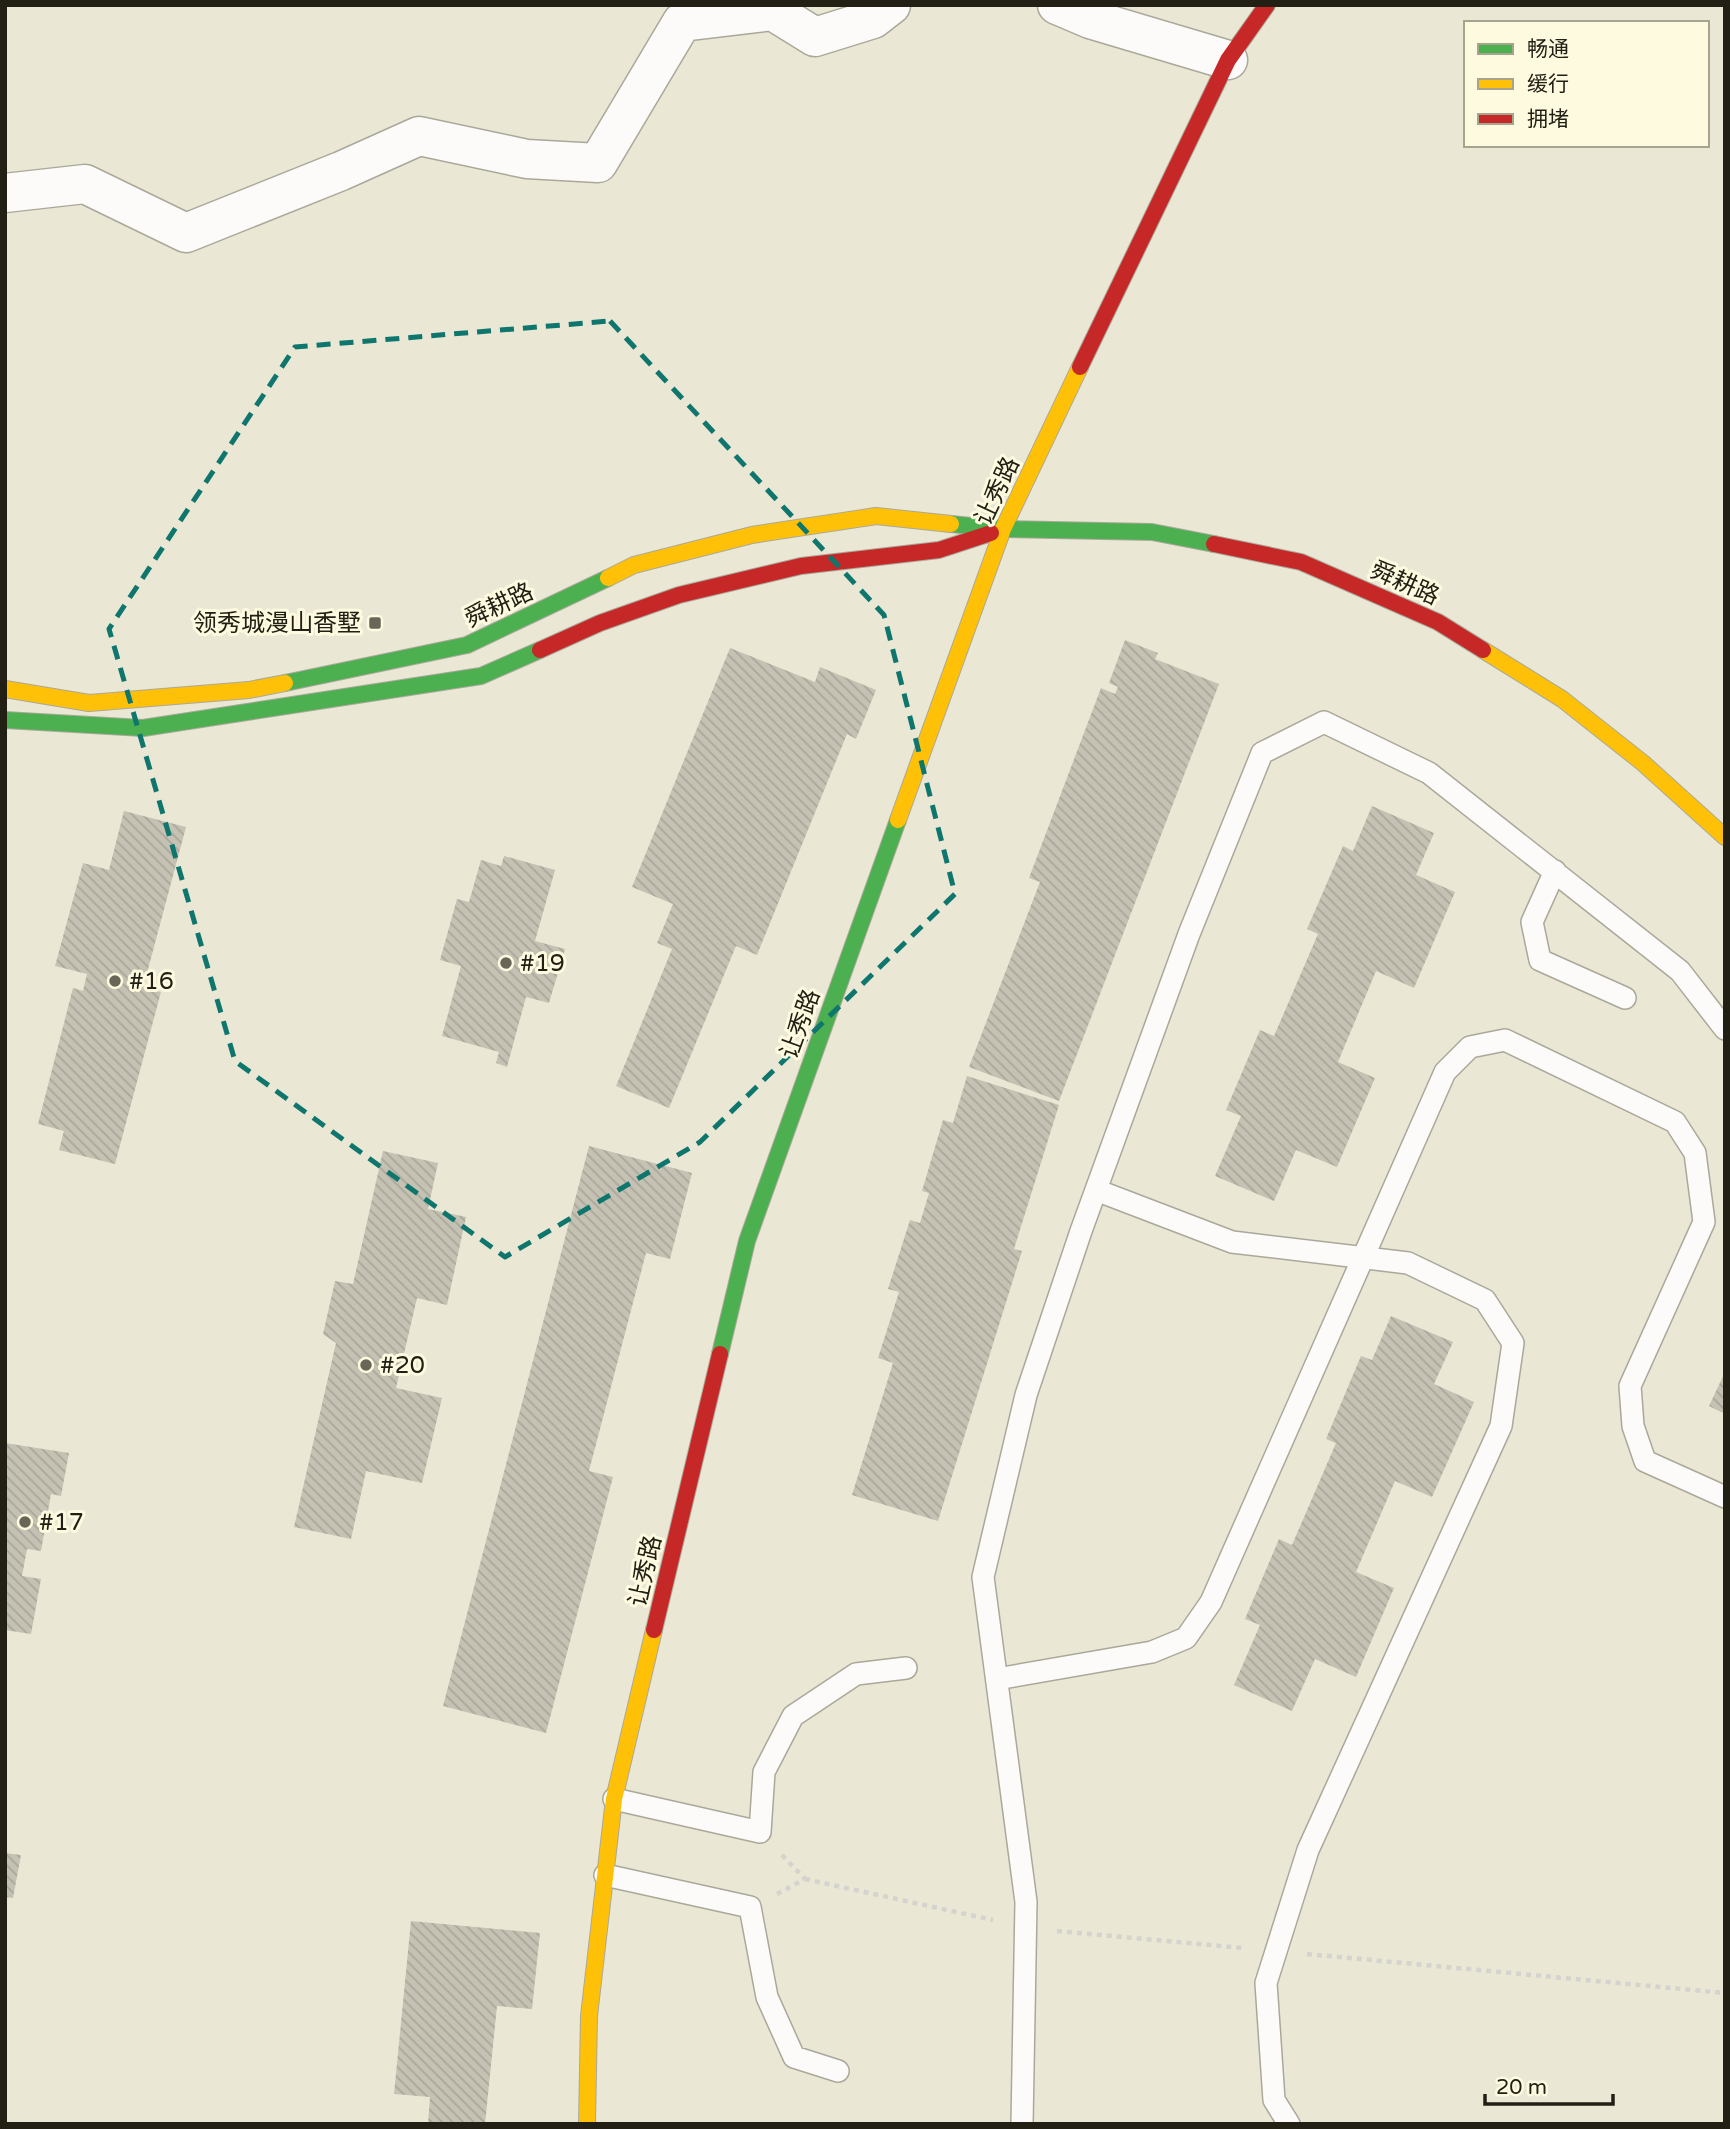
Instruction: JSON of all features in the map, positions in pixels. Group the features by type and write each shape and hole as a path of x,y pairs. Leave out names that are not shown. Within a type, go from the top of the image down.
{"street":[{"path":"5,193 85,184 186,233 341,172 419,136 527,159 598,163 682,22 773,11 815,37 873,19 891,5"},
{"path":"1057,5 1090,19 1228,60"},
{"name":"让秀路","path":"587,2124 589,2016 614,1800 747,1241 1003,529 1228,60 1267,5"},
{"name":"舜耕路","path":"5,689 89,704 249,690 467,645 634,565 752,535 876,516 1003,529 1152,531 1301,562 1438,622 1562,699 1643,763 1725,837"},
{"name":"舜耕路","path":"5,720 143,728 481,676 600,622 680,595 801,566 939,550 1003,529"}],"lane":[{"path":"1022,2124 1026,1902 983,1577 1026,1395 1189,934 1262,753 1324,722 1429,773 1680,971 1725,1029"},
{"path":"1555,870 1532,922 1540,960 1625,998"},
{"path":"997,1679 1152,1652 1186,1638 1211,1602 1360,1258 1445,1072 1470,1047 1505,1040 1675,1122 1695,1153 1704,1222 1630,1386 1633,1426 1645,1461 1725,1496"},
{"path":"1096,1191 1232,1242 1408,1263 1485,1300 1513,1343 1502,1426 1308,1850 1266,1983 1274,2100 1289,2124"},
{"path":"614,1800 760,1832 764,1772 793,1716 856,1674 906,1668"},
{"path":"606,1875 750,1907 767,1997 794,2057 838,2071"}],"path":[{"path":"760,1832 805,1879 1026,1928 1725,1993"},
{"path":"750,1907 805,1879"}],"highlighted area":[{"path":"610,321 884,615 955,894 700,1142 505,1257 235,1061 109,629 295,347"}],"building":[{"path":"1125,640 1158,653 1155,659 1219,684 1059,1101 969,1067 1040,882 1029,878 1101,688 1115,694 1118,687 1109,683"},
{"path":"730,648 815,682 820,667 876,690 856,739 847,734 757,955 736,946 669,1108 616,1086 672,949 657,943 673,904 632,887"},
{"path":"1372,806 1434,833 1416,875 1455,892 1414,988 1376,971 1338,1062 1375,1078 1337,1167 1296,1150 1274,1201 1215,1176 1241,1116 1226,1110 1260,1030 1274,1036 1318,934 1307,929 1343,846 1353,851"},
{"name":"#16","path":"124,811 186,827 143,988 161,992 115,1164 59,1150 64,1131 38,1124 73,988 83,991 87,974 55,966 83,863 109,870"},
{"name":"#19","path":"504,856 555,870 535,941 565,949 549,1003 526,997 507,1067 496,1063 499,1052 442,1036 461,966 440,960 457,899 469,902 481,860 501,866"},
{"path":"967,1076 1059,1105 1014,1249 1022,1251 938,1521 852,1495 893,1363 878,1358 899,1292 888,1289 910,1220 920,1223 929,1193 922,1191 943,1120 953,1123"},
{"path":"589,1146 692,1173 670,1259 646,1253 589,1471 613,1477 546,1733 443,1706"},
{"name":"#20","path":"383,1151 438,1163 428,1209 466,1217 447,1305 417,1298 396,1388 442,1398 422,1483 366,1471 351,1539 294,1527 336,1343 323,1334 335,1281 353,1284"},
{"path":"1391,1316 1453,1342 1434,1384 1474,1402 1432,1497 1395,1481 1356,1572 1394,1588 1356,1677 1315,1659 1292,1711 1234,1685 1260,1625 1245,1619 1279,1539 1292,1545 1336,1443 1326,1439 1361,1356 1372,1360"},
{"path":"1725,1372 1725,1414 1709,1406"},
{"name":"#17","path":"5,1443 69,1453 61,1496 51,1494 41,1551 27,1549 22,1576 41,1579 31,1634 5,1630"},
{"path":"5,1853 21,1855 13,1898 5,1897"},
{"path":"411,1921 540,1933 532,2009 497,2006 485,2124 428,2124 430,2097 394,2094"}],"traffic: fast":[{"path":"951,524 1003,529 1152,532 1214,544"},
{"path":"285,683 467,645 608,578"},
{"path":"5,720 143,728 481,676 540,650"},
{"path":"720,1354 747,1241 898,820"}],"traffic: slow":[{"path":"898,820 1003,529 1080,367"},
{"path":"608,578 634,565 752,535 876,516 951,524"},
{"path":"1483,650 1562,699 1643,763 1725,837"},
{"path":"5,689 89,703 249,690 285,683"},
{"path":"587,2124 589,2016 614,1799 654,1630"}],"traffic: jam":[{"path":"1080,367 1228,60 1267,5"},
{"path":"540,650 600,623 679,595 801,566 939,550 991,533"},
{"path":"1214,544 1301,562 1438,622 1483,650"},
{"path":"654,1630 720,1354"}],"place":[{"name":"领秀城漫山香墅","path":"375,623"},
{"name":"#19","path":"506,963"},
{"name":"#16","path":"115,981"},
{"name":"#20","path":"366,1365"},
{"name":"#17","path":"25,1522"}]}
